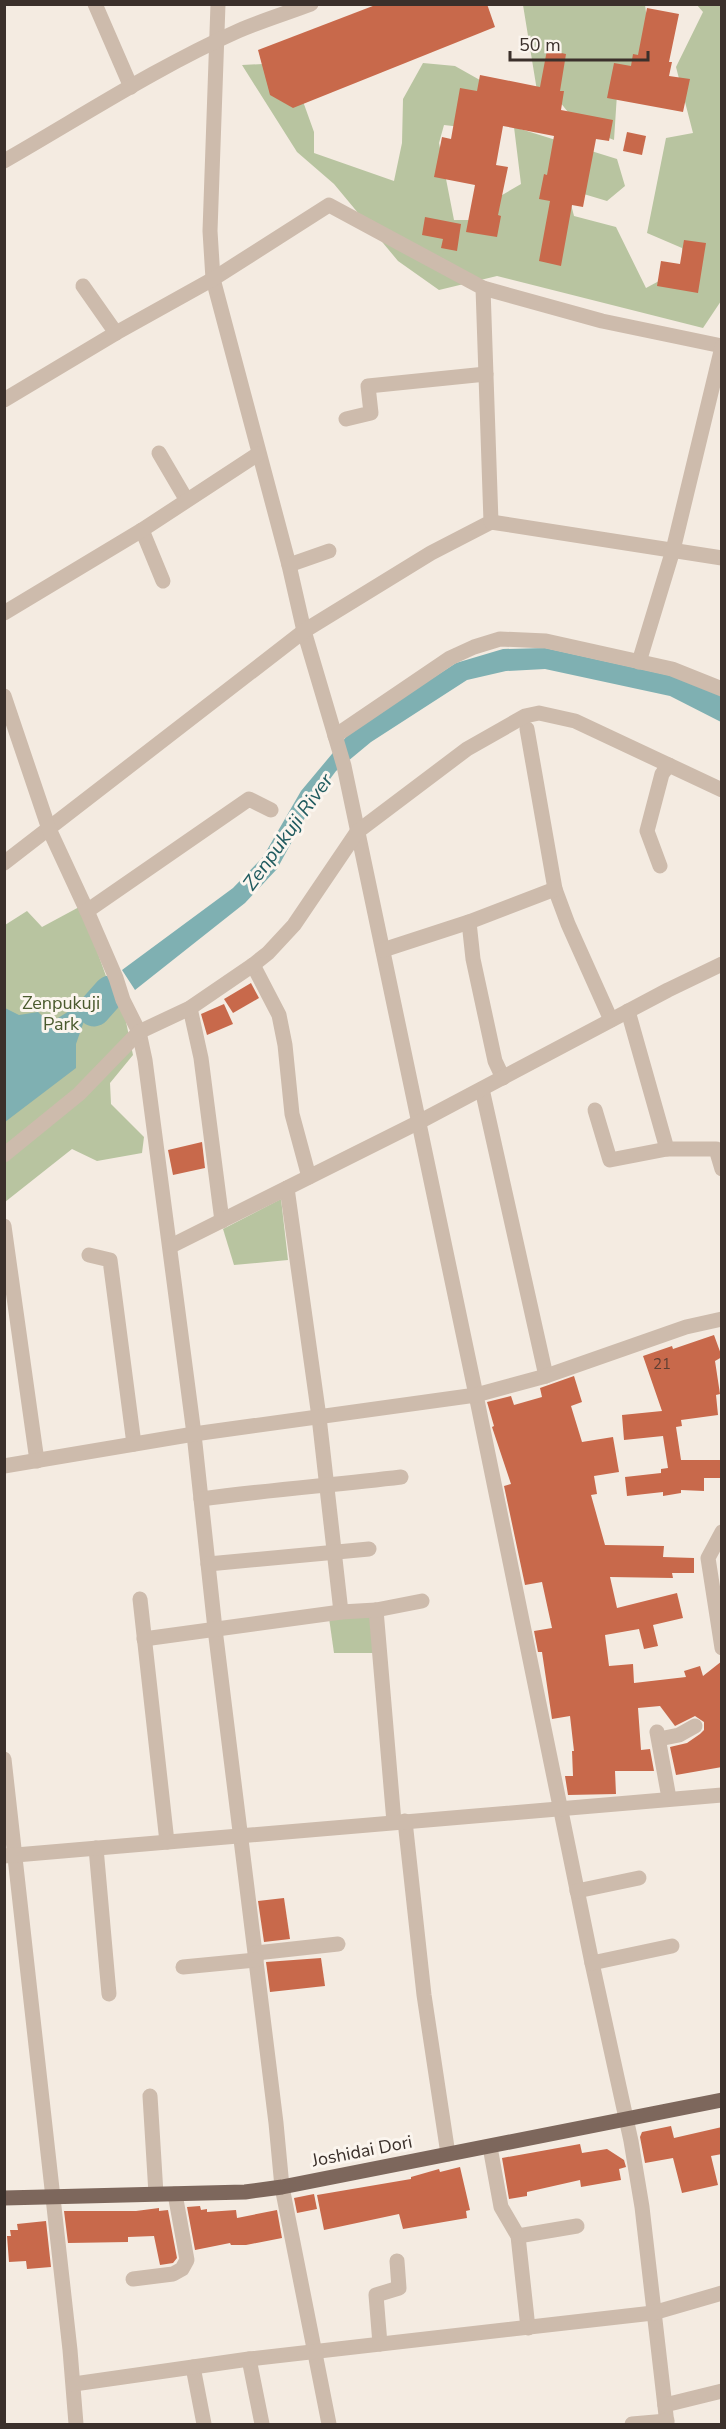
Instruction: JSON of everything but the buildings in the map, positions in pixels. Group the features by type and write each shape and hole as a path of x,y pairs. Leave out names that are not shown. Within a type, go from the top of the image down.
{"main road":[{"name":"Joshidai Dori","path":"4,2198 245,2192 282,2187 722,2100"}],"street":[{"path":"95,4 131,87"},
{"path":"218,4 210,231 213,279 289,565 304,631 343,762 626,2120 642,2207 667,2423 632,2424"},
{"path":"4,161 131,87 217,42 239,31 311,4"},
{"path":"4,400 116,333 213,279 329,205 483,288 602,321 722,347 673,550 639,662"},
{"path":"84,286 116,333"},
{"path":"483,288 491,522"},
{"path":"346,419 370,413 368,386 486,374"},
{"path":"159,453 186,499"},
{"path":"4,613 142,530 186,499 258,454"},
{"path":"4,863 304,631 431,553 491,522 722,558"},
{"path":"142,530 164,581"},
{"path":"289,565 329,551"},
{"path":"336,739 450,658 500,639 546,641 672,669 722,688"},
{"path":"6,704 49,829 87,910 123,1000 139,1032 146,1060 194,1434 282,2187 329,2424"},
{"path":"4,1155 79,1094 139,1032 190,1008 253,965 294,925 357,832 467,749 525,716 539,713 575,721 722,790"},
{"path":"527,729 555,889 568,924 611,1020"},
{"path":"660,866 647,831 662,774 669,765"},
{"path":"87,910 249,799 271,810"},
{"path":"383,950 469,922 555,889"},
{"path":"469,922 475,970 495,1061 503,1077"},
{"path":"171,1246 419,1122 722,964"},
{"path":"253,965 279,1015 285,1045 292,1114 309,1177"},
{"path":"190,1008 201,1058 222,1221"},
{"path":"628,1011 667,1149"},
{"path":"482,1089 546,1377"},
{"path":"595,1110 610,1160 667,1149 716,1149 722,1169"},
{"path":"287,1188 319,1417 341,1612"},
{"path":"4,1226 37,1461"},
{"path":"89,1255 111,1260 134,1444"},
{"path":"4,1466 194,1434 476,1395 546,1377 686,1328 722,1319"},
{"path":"201,1499 400,1477"},
{"path":"722,1532 708,1558 722,1648"},
{"path":"208,1564 369,1549"},
{"path":"140,1599 167,1842"},
{"path":"144,1639 341,1612 376,1610 422,1601"},
{"path":"376,1610 400,1822 448,2154"},
{"path":"669,1798 658,1735 679,1735 695,1726"},
{"path":"4,1759 10,1855 74,2384 76,2424"},
{"path":"10,1855 722,1795"},
{"path":"96,1848 110,1994"},
{"path":"577,1891 639,1878"},
{"path":"183,1967 338,1944"},
{"path":"592,1963 672,1946"},
{"path":"150,2096 156,2194"},
{"path":"490,2146 501,2207 518,2236 528,2328"},
{"path":"133,2279 173,2274 182,2269 187,2260 176,2194"},
{"path":"518,2236 577,2226"},
{"path":"380,2344 376,2295 399,2288 397,2261"},
{"path":"74,2384 249,2359 653,2313 722,2293"},
{"path":"249,2359 262,2424"},
{"path":"193,2367 204,2424"},
{"path":"665,2405 722,2391"}],"green space":[{"path":"523,5 645,5 651,48 618,79 614,140 579,126 560,102 539,103"},
{"path":"697,5 721,5 721,301 703,328 497,276 439,290 398,261 334,184 297,152 242,65 263,64 300,93 314,132 314,153 394,181 402,143 403,99 423,63 455,66 487,84 470,128 444,125 439,143 454,220 473,220 490,202 521,184 514,127 617,159 625,186 607,201 567,189 574,216 616,227 646,288 685,267 682,248 647,233 666,138 693,133 676,67 703,12"},
{"name":"Zenpukuji Park","path":"81,906 112,993 125,1017 133,1055 110,1083 111,1104 144,1137 142,1153 97,1161 72,1149 5,1202 5,925 27,911 42,927"},
{"path":"281,1199 288,1260 234,1265 223,1229"},
{"path":"371,1616 374,1653 334,1653 329,1618"}],"water":[{"path":"545,648 681,678 721,695 721,722 670,696 545,669 506,671 467,680 371,742 336,771 315,799 277,869 245,903 135,990 122,970 233,888 263,857 301,791 352,730 456,663 503,649"},
{"path":"5,1008 19,1015 38,1012 50,1023 74,1008 80,1015 92,1008 97,1013 84,1021 76,1044 76,1068 5,1122"}],"waterway":[{"name":"Zenpukuji River","path":"94,1010 110,992"}]}
